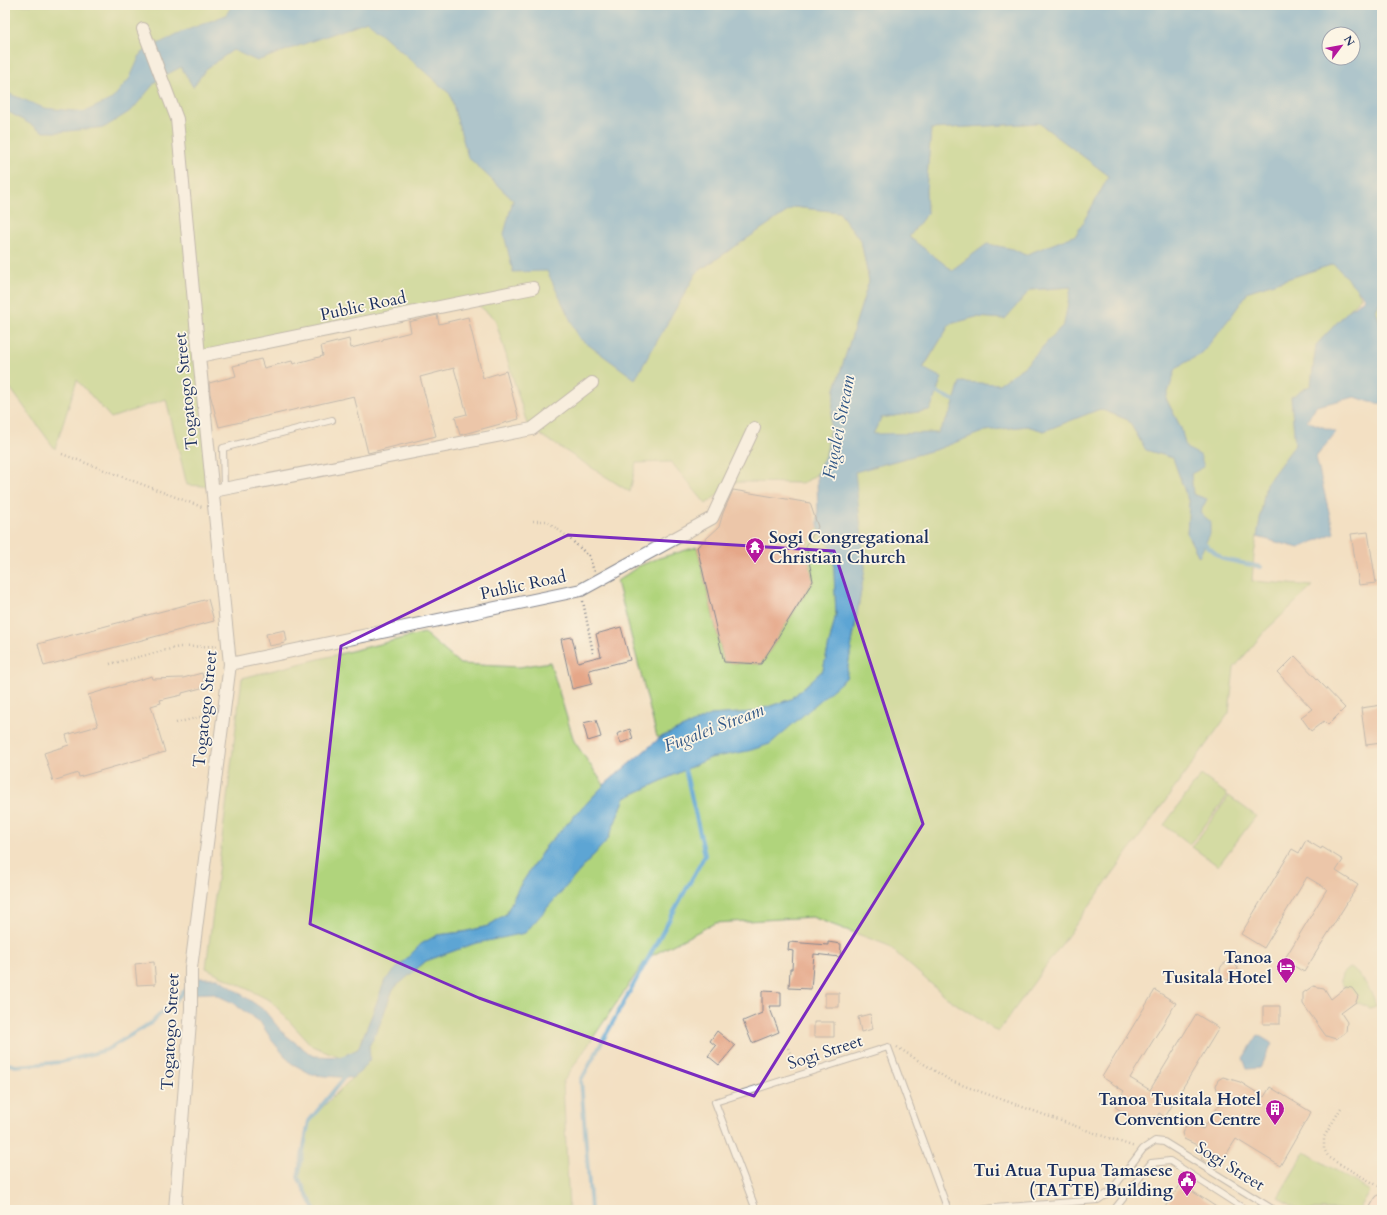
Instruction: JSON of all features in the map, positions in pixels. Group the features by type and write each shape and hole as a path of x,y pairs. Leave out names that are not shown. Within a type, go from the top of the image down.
{"main road":[{"path":"1378,1210 1382,1203"}],"street":[{"name":"Togatogo Street","path":"143,28 177,117 199,356 218,490 216,512 230,664 190,968 191,1009 175,1210"},
{"name":"Public Road","path":"199,356 533,288"},
{"path":"218,490 532,429 592,383"},
{"name":"Public Road","path":"230,664 580,590 712,518 754,428"}],"lane":[{"path":"218,490 223,448 332,420"},
{"name":"Sogi Street","path":"756,1210 715,1102 888,1047 948,1210"},
{"name":"Sogi Street","path":"982,1210 1098,1200 1111,1191 1143,1149 1156,1141 1164,1142 1274,1210"},
{"path":"1114,1210 1151,1163 1170,1161 1246,1210"}],"path":[{"path":"62,454 216,512"},
{"path":"533,521 547,521 589,556 597,581"},
{"path":"1381,536 1382,565"},
{"path":"580,590 593,653"},
{"path":"110,664 179,647 228,646"},
{"path":"176,723 224,711"},
{"path":"891,1045 898,1047 951,1081 1143,1149"},
{"path":"788,1048 796,1067 802,1069"},
{"path":"1341,1108 1324,1137 1324,1149 1329,1158 1382,1188"}],"highlighted area":[{"path":"568,535 834,551 923,824 754,1096 479,998 310,924 341,646"}],"green space":[{"path":"5,5 350,5 450,94 468,157 513,200 505,234 547,271 635,379 697,272 794,207 839,212 861,241 869,281 835,389 827,451 817,474 804,483 734,482 706,504 671,462 636,463 630,492 528,427 495,319 477,304 202,359 216,487 187,485 166,399 111,418 77,380 55,449 5,381"},
{"path":"1039,123 1109,176 1076,235 1025,255 1013,249 987,244 952,270 909,237 927,213 926,190 931,129"},
{"path":"1334,264 1356,288 1361,297 1316,345 1311,385 1291,397 1295,445 1266,484 1254,555 1252,581 1313,586 1266,630 1234,668 1229,713 998,1032 946,997 887,945 812,917 715,923 647,958 563,1082 569,1210 315,1210 298,1177 309,1121 370,1060 369,1046 379,1026 393,989 426,961 473,944 608,839 625,798 710,758 846,678 865,568 854,472 938,449 985,431 1027,426 1044,431 1100,409 1128,420 1146,450 1173,458 1189,503 1187,534 1199,557 1200,513 1206,500 1193,494 1191,474 1181,428 1166,398 1176,368 1202,353 1249,291"},
{"path":"1072,287 1064,324 1025,366 999,384 960,382 951,412 938,433 872,435 881,418 930,410 923,369 950,324 976,317 1005,319 1030,290"},
{"path":"1382,297 1382,331 1376,310"},
{"path":"818,527 833,551 836,614 823,670 791,699 753,712 711,715 661,737 657,737 617,581 639,566 659,558 697,547 724,662 761,664 813,581 806,546"},
{"path":"424,633 460,664 519,667 550,662 574,741 604,785 546,846 518,889 506,914 488,926 469,931 437,935 385,980 358,1049 341,1057 312,1046 271,1001 206,968 242,678"},
{"path":"1201,775 1228,795 1190,845 1164,825"},
{"path":"1229,796 1256,816 1218,866 1192,847"},
{"path":"1351,968 1359,975 1366,985 1376,1006 1370,1008 1354,1001 1341,982 1343,973"},
{"path":"1305,1152 1370,1191 1359,1210 1299,1210 1278,1197"}],"water":[{"path":"232,5 1382,5 1382,297 1376,310 1382,331 1382,404 1355,397 1316,406 1307,421 1336,432 1316,457 1334,533 1299,548 1257,537 1266,484 1295,445 1291,397 1311,385 1316,345 1347,312 1365,298 1334,264 1249,291 1202,353 1176,368 1166,399 1181,428 1186,448 1200,455 1204,467 1191,474 1193,494 1207,499 1200,513 1210,521 1210,534 1199,557 1187,534 1189,503 1173,458 1146,450 1128,420 1100,409 1044,431 1027,426 985,431 938,449 855,472 865,568 846,678 770,744 748,751 710,758 625,798 608,839 525,933 473,944 426,961 393,989 379,1026 369,1046 370,1059 360,1072 352,1078 313,1075 291,1063 274,1043 260,1022 231,1002 212,993 187,994 186,978 218,978 264,1010 283,1033 313,1056 341,1057 358,1049 385,980 421,944 437,935 463,932 488,926 506,914 518,889 546,846 604,785 661,737 711,715 753,712 791,699 823,670 836,614 833,551 818,527 817,474 827,451 835,389 869,281 861,241 839,212 794,207 697,272 635,379 579,338 547,271 513,272 504,234 513,200 468,157 450,94 367,21 257,61 233,50 206,69 193,87 181,67 158,79 132,110 105,127 60,132 44,132 5,110 5,92 44,108 84,112 112,99 130,78 141,53 177,34 226,15","holes":["1039,123 1109,176 1076,235 1025,255 1013,249 987,244 952,270 909,237 927,213 926,190 931,129","1071,287 1064,324 1025,366 999,384 960,382 951,412 938,433 873,434 881,418 930,410 942,378 923,368 950,324 976,317 1005,319 1030,290"]},
{"path":"1258,1035 1273,1044 1259,1068 1247,1069 1243,1058"}],"building":[{"path":"437,315 439,324 468,317 483,378 506,371 519,419 460,435 455,417 467,414 454,368 420,377 436,436 368,453 354,396 219,427 210,394 209,383 236,376 233,366 261,359 264,368 292,361 293,364 323,356 321,346 349,339 351,348 383,340 411,332 409,322"},
{"name":"Sogi Congregational Christian Church","path":"733,490 810,503 818,527 806,546 813,581 761,664 724,662 697,547 719,527 723,513"},
{"path":"1368,532 1376,583 1359,585 1351,534"},
{"path":"208,599 214,621 44,666 38,644"},
{"path":"621,627 630,660 589,670 592,684 572,689 561,639 572,637 578,662 601,656 596,634"},
{"path":"285,630 287,641 284,641 285,643 269,646 266,634"},
{"path":"1295,656 1345,708 1328,725 1324,721 1311,731 1301,717 1312,709 1278,673"},
{"path":"202,673 205,687 182,693 182,695 160,700 161,703 151,706 165,752 79,777 78,773 53,781 44,753 69,745 66,735 98,726 88,695 152,676 153,679 183,678"},
{"path":"1382,705 1382,743 1366,745 1361,708"},
{"path":"596,720 601,737 588,741 583,723"},
{"path":"630,729 633,739 621,743 617,734"},
{"path":"1306,840 1321,849 1322,847 1343,860 1336,871 1358,885 1304,972 1284,960 1327,889 1307,877 1264,948 1241,934 1292,849 1299,853"},
{"path":"789,942 828,945 828,942 841,944 840,957 814,954 811,989 789,988 793,951 788,950"},
{"path":"154,962 156,984 137,985 135,964"},
{"path":"1225,962 1233,962 1238,967 1236,978 1233,980 1225,980 1220,975 1220,967"},
{"path":"1313,986 1324,988 1331,999 1346,987 1352,988 1358,996 1356,1002 1341,1013 1347,1022 1346,1032 1336,1039 1326,1036 1303,1004 1303,993"},
{"path":"1155,990 1176,1003 1130,1078 1150,1090 1196,1014 1219,1028 1165,1117 1159,1113 1152,1126 1137,1117 1136,1120 1115,1107 1124,1091 1102,1077"},
{"path":"763,991 781,992 781,1006 769,1006 779,1032 752,1043 743,1021 762,1013"},
{"path":"825,993 839,993 839,1007 825,1007"},
{"path":"1263,1006 1280,1006 1280,1024 1263,1024"},
{"path":"870,1014 873,1029 861,1032 858,1017"},
{"path":"814,1022 834,1022 834,1037 814,1037"},
{"path":"717,1031 735,1046 719,1065 708,1056 716,1046 710,1041"},
{"path":"1223,1077 1240,1082 1264,1097 1270,1087 1311,1112 1280,1166 1236,1139 1217,1169 1201,1159 1205,1153 1200,1149 1201,1147 1184,1139 1182,1133 1185,1127 1193,1124 1203,1129 1224,1098 1218,1092 1216,1086 1218,1080"},
{"name":"Tui Atua Tupua Tamasese (TATTE) Building","path":"1181,1184 1221,1210 1163,1210"}],"waterway":[{"path":"933,391 958,402"},
{"path":"1201,541 1223,559 1261,567"},
{"path":"591,1210 581,1080 705,855 684,765"},
{"path":"5,1063 16,1066 61,1062 106,1050 151,1023 189,987"},
{"name":"Fugalei Stream","path":"315,1210 298,1177 309,1121 347,1074"}],"place":[{"name":"Sogi Congregational Christian Church","path":"755,564"},
{"name":"Tanoa Tusitala Hotel","path":"1286,984"},
{"name":"Tanoa Tusitala Hotel Convention Centre","path":"1275,1126"},
{"name":"Tui Atua Tupua Tamasese (TATTE) Building","path":"1187,1197"}]}
